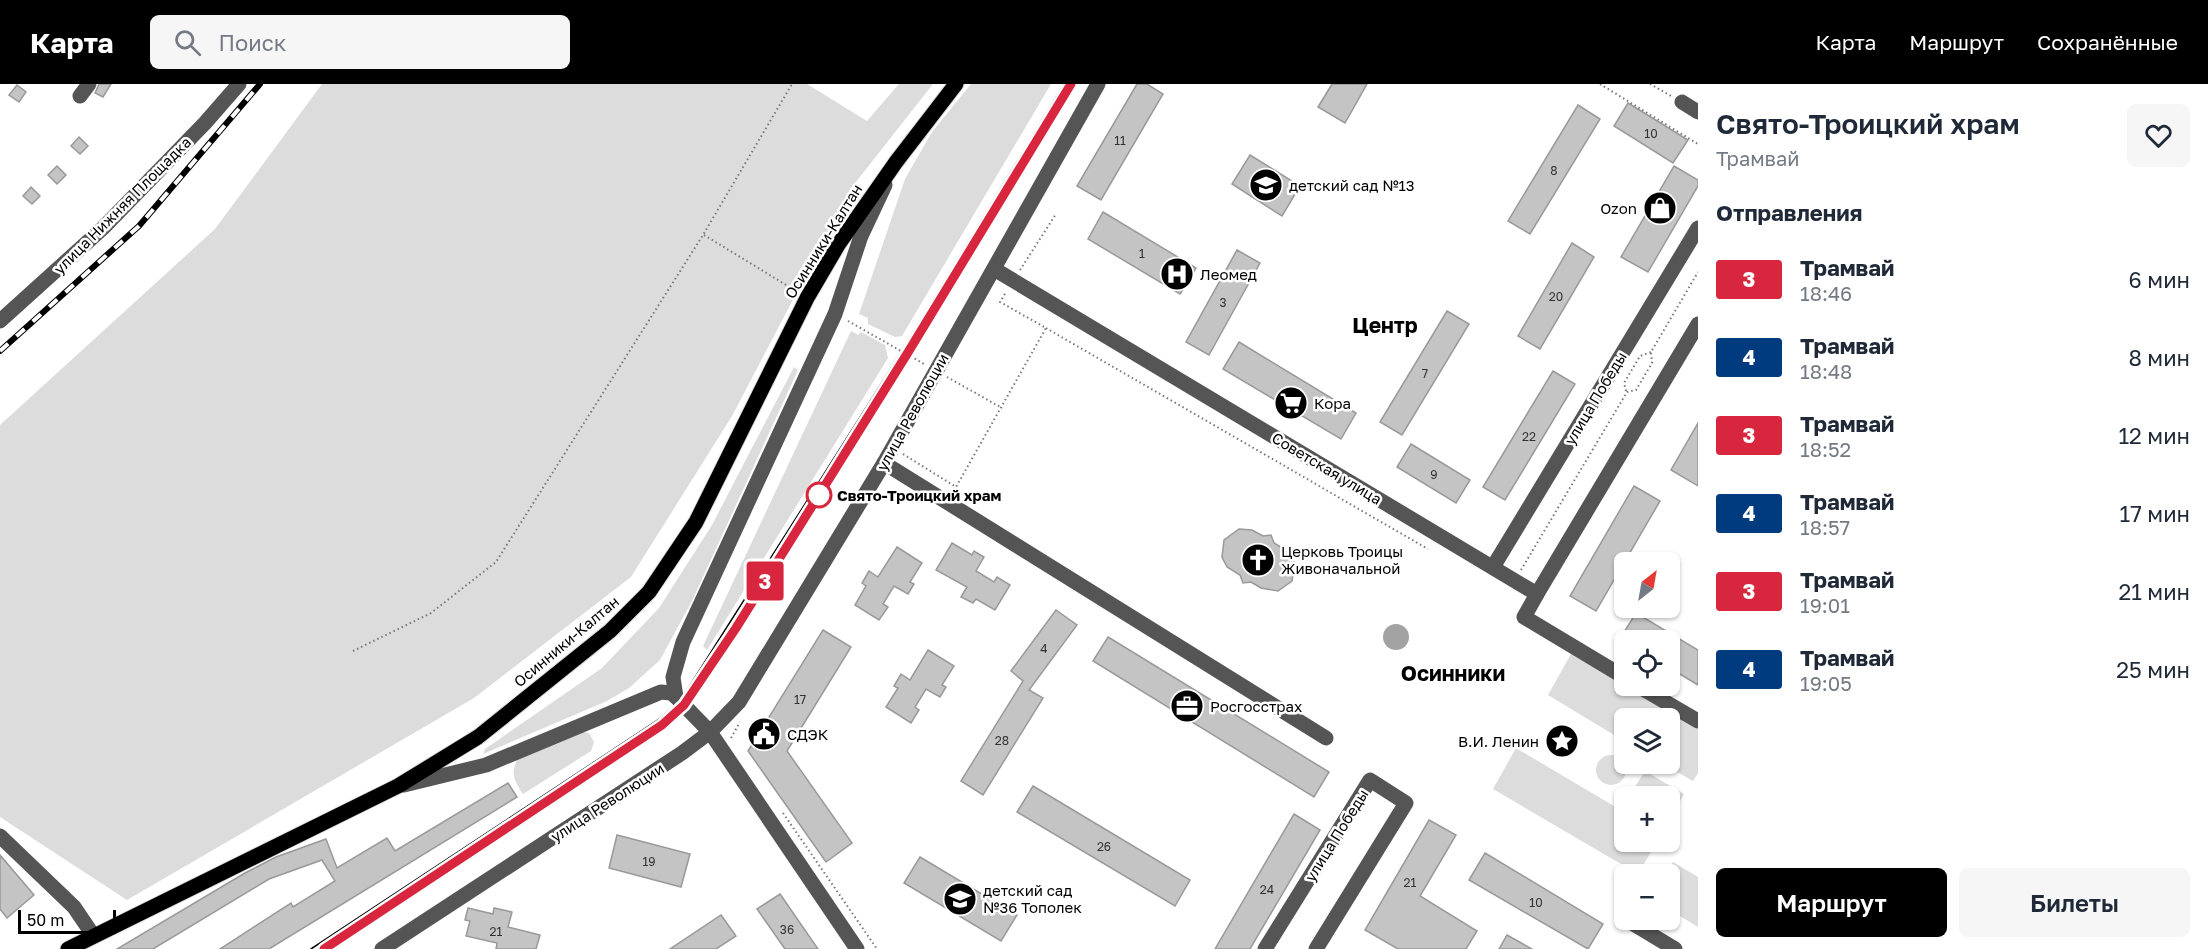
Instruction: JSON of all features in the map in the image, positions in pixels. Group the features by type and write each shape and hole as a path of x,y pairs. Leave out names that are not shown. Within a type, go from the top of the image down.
{"main road":[{"name":"Осинники-Калтан","path":"68,949 398,786 478,737 610,631 649,592 696,522 807,298 838,245 896,162 956,84"}],"street":[{"name":"улица Нижняя Площадка","path":"0,321 103,228 205,123 239,84"},
{"name":"улица Революции","path":"382,949 710,732 739,702 889,466 936,370 1098,84"},
{"path":"1682,102 1698,112"},
{"path":"676,697 673,678 683,642 835,314 861,236 896,162"},
{"name":"улица Победы","path":"1493,567 1698,228"},
{"name":"Советская улица","path":"994,269 1537,594"},
{"path":"1614,671 1524,617 1698,324"},
{"path":"889,466 1326,738"},
{"path":"398,786 486,765 661,692 672,693 710,732 857,949"},
{"path":"1655,696 1698,722"},
{"name":"улица Победы","path":"1265,949 1370,780 1406,803 1316,949"},
{"path":"0,836 74,907 93,935"},
{"path":"1644,930 1675,949"}],"path":[{"path":"353,651 431,613 496,562 703,235 792,84"},
{"path":"1600,84 1698,144"},
{"path":"1650,84 1682,102"},
{"path":"1056,214 1000,302 1428,549"},
{"path":"703,235 807,298"},
{"path":"1515,581 1627,392 1636,390 1652,363 1652,352 1698,272"},
{"path":"835,314 1002,408"},
{"path":"889,466 900,452 956,487 1046,328"},
{"path":"1627,392 1624,383 1640,356 1652,352"},
{"path":"730,738 743,718"},
{"path":"778,806 877,949"}],"shaded area":[{"path":"322,84 807,84 867,121 899,84 933,84 852,187 732,416 631,577 474,698 127,900 0,817 0,425 215,229"},
{"path":"971,84 1051,84 902,336 895,337 868,324 868,318 859,314 905,179 932,132"},
{"path":"851,331 858,335 861,332 885,345 888,358 707,650 703,646"},
{"path":"794,367 798,370 692,601 660,660 629,688 607,701 483,754 485,749 602,668 659,608 712,525"},
{"path":"1396,624 1405,628 1409,637 1405,646 1396,650 1387,646 1383,637 1387,628"},
{"path":"1571,654 1614,679 1614,696 1642,696 1662,708 1614,708 1614,735 1548,695"},
{"path":"1680,718 1698,729 1698,773 1693,781 1680,774"},
{"path":"577,731 589,733 594,742 591,751 523,794 516,784 514,774 515,764 521,754"},
{"path":"1516,748 1614,806 1614,852 1651,852 1644,864 1621,864 1493,789"},
{"path":"1614,756 1614,774 1625,774 1622,781 1611,785 1600,781 1596,770 1600,759"},
{"path":"1643,774 1650,774 1670,786 1635,786"},
{"path":"1680,866 1698,877 1698,927 1680,916"}],"building":[{"path":"99,84 111,84 103,97 95,93"},
{"path":"1137,84 1147,84 1163,94 1101,200 1077,186"},
{"path":"1332,84 1367,84 1345,123 1318,107"},
{"path":"17,85 26,92 19,102 9,95"},
{"path":"1628,103 1688,140 1673,163 1614,126"},
{"path":"1578,105 1600,119 1530,234 1508,221"},
{"path":"79,137 88,146 80,154 71,146"},
{"name":"детский сад №13","path":"1250,155 1300,186 1282,216 1232,184"},
{"path":"57,166 66,175 57,184 48,175"},
{"path":"1674,166 1698,180 1698,186 1648,272 1621,257"},
{"path":"31,187 40,196 32,204 23,196"},
{"path":"1103,212 1196,268 1180,294 1088,239"},
{"path":"1572,243 1594,257 1540,349 1518,336"},
{"path":"1237,250 1260,263 1209,355 1186,342"},
{"path":"1447,311 1469,324 1402,435 1380,422"},
{"path":"1239,342 1356,413 1341,439 1223,369"},
{"path":"1553,371 1575,384 1505,500 1483,487"},
{"path":"1698,423 1698,486 1671,470"},
{"path":"1411,444 1470,480 1456,503 1397,467"},
{"path":"1634,486 1660,501 1630,552 1614,552 1614,580 1596,611 1570,596"},
{"name":"Церковь Троицы Живоначальной","path":"1239,529 1252,530 1263,536 1271,535 1274,543 1284,549 1295,563 1292,581 1278,591 1261,588 1251,582 1243,583 1240,575 1227,567 1222,557 1224,540"},
{"path":"952,543 972,555 974,551 984,557 976,571 994,582 997,577 1010,585 995,610 976,599 973,603 961,597 967,587 936,570"},
{"path":"897,547 922,563 910,582 914,584 908,594 894,586 883,604 888,607 879,620 855,605 866,586 862,583 869,571 878,577"},
{"path":"1056,610 1077,625 1029,690 1043,698 983,795 961,781 1023,681 1011,671"},
{"path":"1633,618 1644,618 1664,630 1625,630"},
{"path":"823,630 851,647 787,751 852,843 826,862 748,751"},
{"path":"1108,637 1329,772 1314,797 1093,661"},
{"path":"1680,639 1698,650 1698,685 1680,674"},
{"path":"928,650 954,666 942,685 946,687 940,697 926,689 915,707 919,710 911,723 886,707 898,688 894,686 901,674 910,680"},
{"path":"508,783 517,797 269,949 220,949 291,903 293,907 335,881 322,860 269,879 153,949 117,949 276,857 326,839 337,868 387,838 395,851"},
{"path":"1033,786 1190,880 1175,906 1017,812"},
{"path":"1294,814 1320,830 1250,949 1215,949"},
{"path":"1429,820 1456,835 1420,896 1477,931 1466,949 1398,949 1365,930"},
{"path":"617,835 690,854 681,887 609,868"},
{"path":"1485,853 1603,924 1588,949 1469,880"},
{"path":"0,855 34,895 7,918 0,909"},
{"name":"детский сад №36 Тополек","path":"920,857 1017,915 1001,941 904,883"},
{"path":"780,894 818,949 785,949 757,909"},
{"path":"468,908 493,914 494,908 512,912 508,927 540,935 536,949 496,949 497,943 466,936 470,921 465,920"},
{"path":"721,915 736,936 716,949 670,949"},
{"path":"1507,935 1532,949 1499,949"}],"tram line":[{"path":"311,949 658,720 680,701 902,351 1064,84"},
{"name":"3","path":"324,949 662,725 684,705 736,628 907,354 1071,84"}],"railway":[{"path":"0,351 139,226 260,84"}],"place":[{"name":"детский сад №13","path":"1266,185"},
{"name":"Ozon","path":"1660,208"},
{"name":"Леомед","path":"1177,274"},
{"name":"Кора","path":"1291,403"},
{"name":"Свято-Троицкий храм","path":"819,495"},
{"name":"Церковь Троицы Живоначальной","path":"1258,560"},
{"name":"Росгосстрах","path":"1187,706"},
{"name":"СДЭК","path":"764,734"},
{"name":"В.И. Ленин","path":"1562,741"},
{"name":"детский сад №36 Тополек","path":"960,899"}],"district":[{"name":"Центр","path":"1385,325"},
{"name":"Осинники","path":"1453,673"}]}
